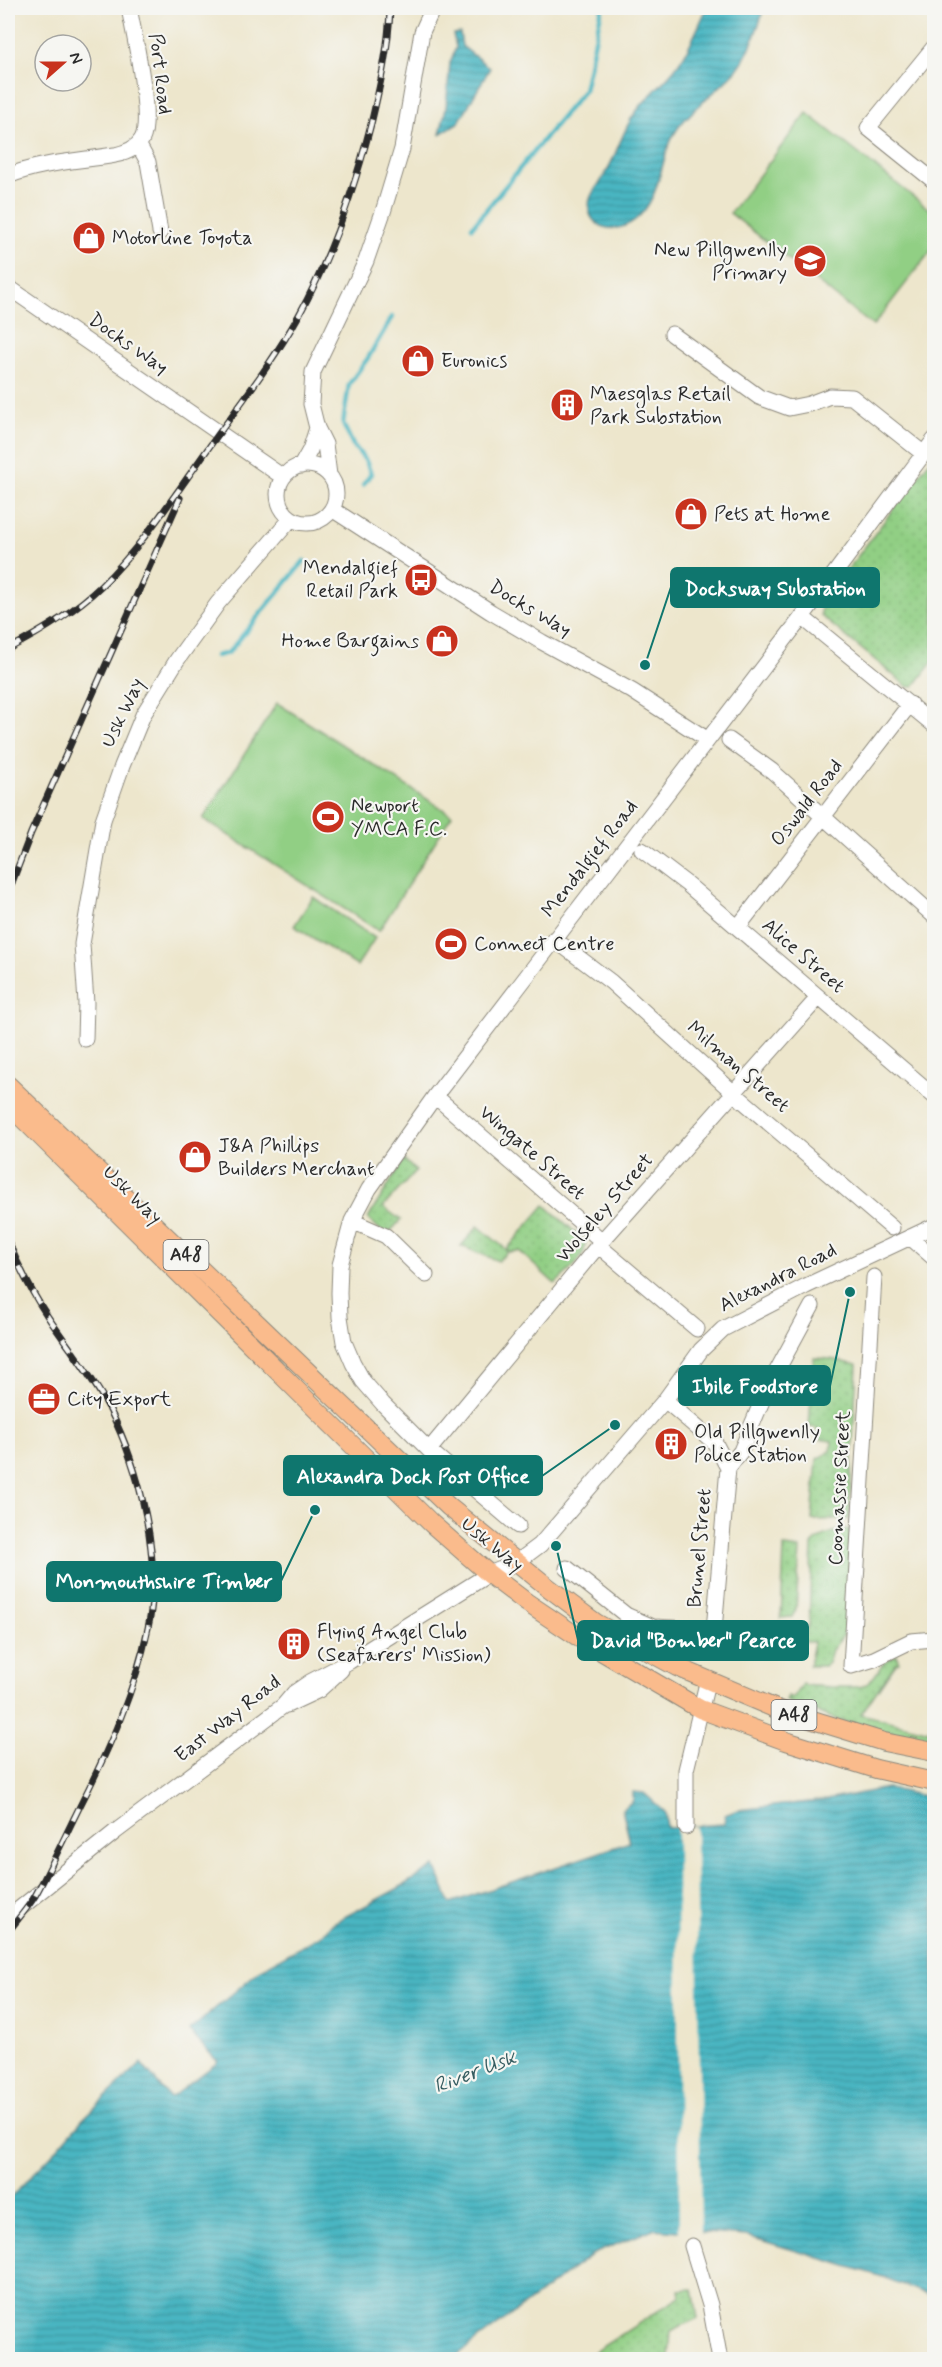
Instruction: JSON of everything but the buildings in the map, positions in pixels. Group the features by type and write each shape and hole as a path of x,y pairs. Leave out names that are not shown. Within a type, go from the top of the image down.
{"main road":[{"name":"Usk Way","path":"12,1099 450,1507 516,1563 596,1623 677,1667 784,1711 884,1742 934,1752"},
{"name":"Usk Way","path":"12,1099 424,1516 489,1574 526,1602 584,1641 700,1709 786,1741 876,1768 934,1782"}],"street":[{"name":"Port Road","path":"129,8 144,101 146,129 138,144"},
{"path":"329,475 316,466 301,466 283,477 278,489 278,499 283,510 291,519 306,524 312,523 325,518 332,509 336,494 329,475 325,444 317,428 311,404 313,372 320,352 366,261 383,212 402,149 422,32 433,8"},
{"path":"934,47 868,128 934,181"},
{"path":"8,176 29,168 118,154 138,144 148,162 160,232"},
{"name":"Docks Way","path":"8,287 283,477"},
{"path":"672,334 759,397 789,408 830,396 852,397 924,454"},
{"path":"301,466 310,450 317,428"},
{"name":"Mendalgief Road","path":"518,1526 429,1450 383,1404 363,1381 353,1363 344,1342 339,1293 340,1265 352,1221 369,1189 435,1096 802,617 934,440"},
{"name":"Docks Way","path":"332,509 492,612 632,691 708,740"},
{"name":"Usk Way","path":"85,1039 86,1003 82,944 103,820 122,766 143,715 177,660 218,603 291,519"},
{"path":"802,617 934,724"},
{"name":"Oswald Road","path":"738,927 910,704"},
{"path":"729,740 772,771 934,916"},
{"name":"Alice Street","path":"642,850 738,927 934,1096"},
{"name":"Milman Street","path":"554,939 611,982 735,1094 892,1228"},
{"name":"Wolseley Street","path":"429,1450 601,1243 818,998"},
{"name":"Wingate Street","path":"435,1096 697,1329"},
{"path":"352,1221 386,1236 426,1275"},
{"name":"Alexandra Road","path":"489,1574 516,1563 540,1545 664,1400 701,1350 723,1329 777,1300 934,1226"},
{"path":"910,1237 934,1258"},
{"name":"Coomassie Street","path":"874,1277 851,1666 874,1659 911,1641 934,1639"},
{"name":"Brunel Street","path":"728,1468 741,1451 767,1389 812,1305"},
{"name":"Brunel Street","path":"567,1568 626,1615 653,1627 714,1630 728,1468 715,1443 664,1400"},
{"name":"East Way Road","path":"8,1918 115,1832 283,1706 310,1682 350,1661 489,1574"},
{"path":"686,1827 686,1770 708,1679"},
{"path":"692,2246 710,2305 720,2360"}],"green space":[{"path":"807,113 934,213 934,247 873,326 730,213"},
{"path":"934,455 934,660 914,686 908,687 821,616 821,605"},
{"name":"Newport YMCA F.C.","path":"277,703 452,815 379,931 203,819"},
{"path":"313,897 375,938 357,966 294,926"},
{"path":"404,1160 416,1171 383,1207 401,1220 386,1236 368,1218"},
{"path":"545,1205 585,1241 585,1248 579,1260 555,1284 519,1251 508,1252 498,1261 461,1246 478,1226 508,1251 508,1248"},
{"path":"814,1358 857,1365 849,1519 812,1520 817,1459 831,1451 832,1441 818,1439 817,1428 809,1427"},
{"path":"847,1529 853,1532 847,1631 832,1650 828,1663 824,1666 809,1666 814,1642 797,1641 809,1624 812,1545 824,1536"},
{"path":"784,1547 800,1549 796,1610 792,1617 781,1618"},
{"path":"896,1655 899,1662 896,1663 861,1714 934,1732 934,1743 841,1721 786,1701 788,1696 793,1698 802,1684 832,1687 864,1686 874,1677 882,1664"},
{"path":"693,2289 698,2318 671,2331 669,2359 583,2359 680,2297 679,2290"}],"water":[{"path":"707,8 762,8 760,21 748,52 734,73 681,124 673,136 656,187 645,210 635,220 624,226 605,227 591,217 590,199 607,172 631,119 683,57"},
{"path":"460,33 462,46 490,68 459,122 440,134 446,108 450,63 456,47 453,34"},
{"name":"River Usk","path":"887,1788 934,1798 934,2297 883,2277 747,2236 653,2229 593,2254 452,2359 8,2360 8,2200 82,2120 141,2063 170,2098 218,2062 189,2031 261,1969 322,1935 333,1923 435,1866 450,1903 630,1842 622,1809 633,1801 633,1792 644,1793 665,1812 667,1828 724,1824 725,1815 738,1810 827,1800"}],"pier":[{"path":"696,1826 701,2236 679,2234 677,1827"}],"waterway":[{"path":"472,227 584,90 602,8"},
{"path":"363,485 371,474 366,461 353,445 343,424 349,384 368,358 392,317"},
{"path":"216,656 228,653 304,561"}],"railway":[{"path":"8,649 68,613 116,571 170,503 289,332 322,269 357,173 381,81 390,8"},
{"path":"8,893 31,833 180,498"},
{"path":"8,1241 37,1299 95,1384 120,1432 139,1486 146,1515 153,1574 152,1602 143,1651 120,1719 41,1885 8,1932"}],"place":[{"name":"Motorline Toyota","path":"89,238"},
{"name":"New Pillgwenlly Primary","path":"810,261"},
{"name":"Euronics","path":"418,361"},
{"name":"Maesglas Retail Park Substation","path":"567,405"},
{"name":"Pets at Home","path":"691,514"},
{"name":"Mendalgief Retail Park","path":"421,580"},
{"name":"Home Bargains","path":"442,641"},
{"name":"Docksway Substation","path":"645,665"},
{"name":"Newport YMCA F.C.","path":"328,817"},
{"name":"Connect Centre","path":"451,944"},
{"name":"J&A Phillips Builders Merchant","path":"195,1157"},
{"name":"Ibile Foodstore","path":"850,1292"},
{"name":"City Export","path":"44,1399"},
{"name":"Alexandra Dock Post Office","path":"615,1425"},
{"name":"Old Pillgwenlly Police Station","path":"671,1444"},
{"name":"Monmouthshire Timber","path":"315,1510"},
{"name":"David \"Bomber\" Pearce","path":"556,1546"},
{"name":"Flying Angel Club (Seafarers' Mission)","path":"294,1644"}]}
